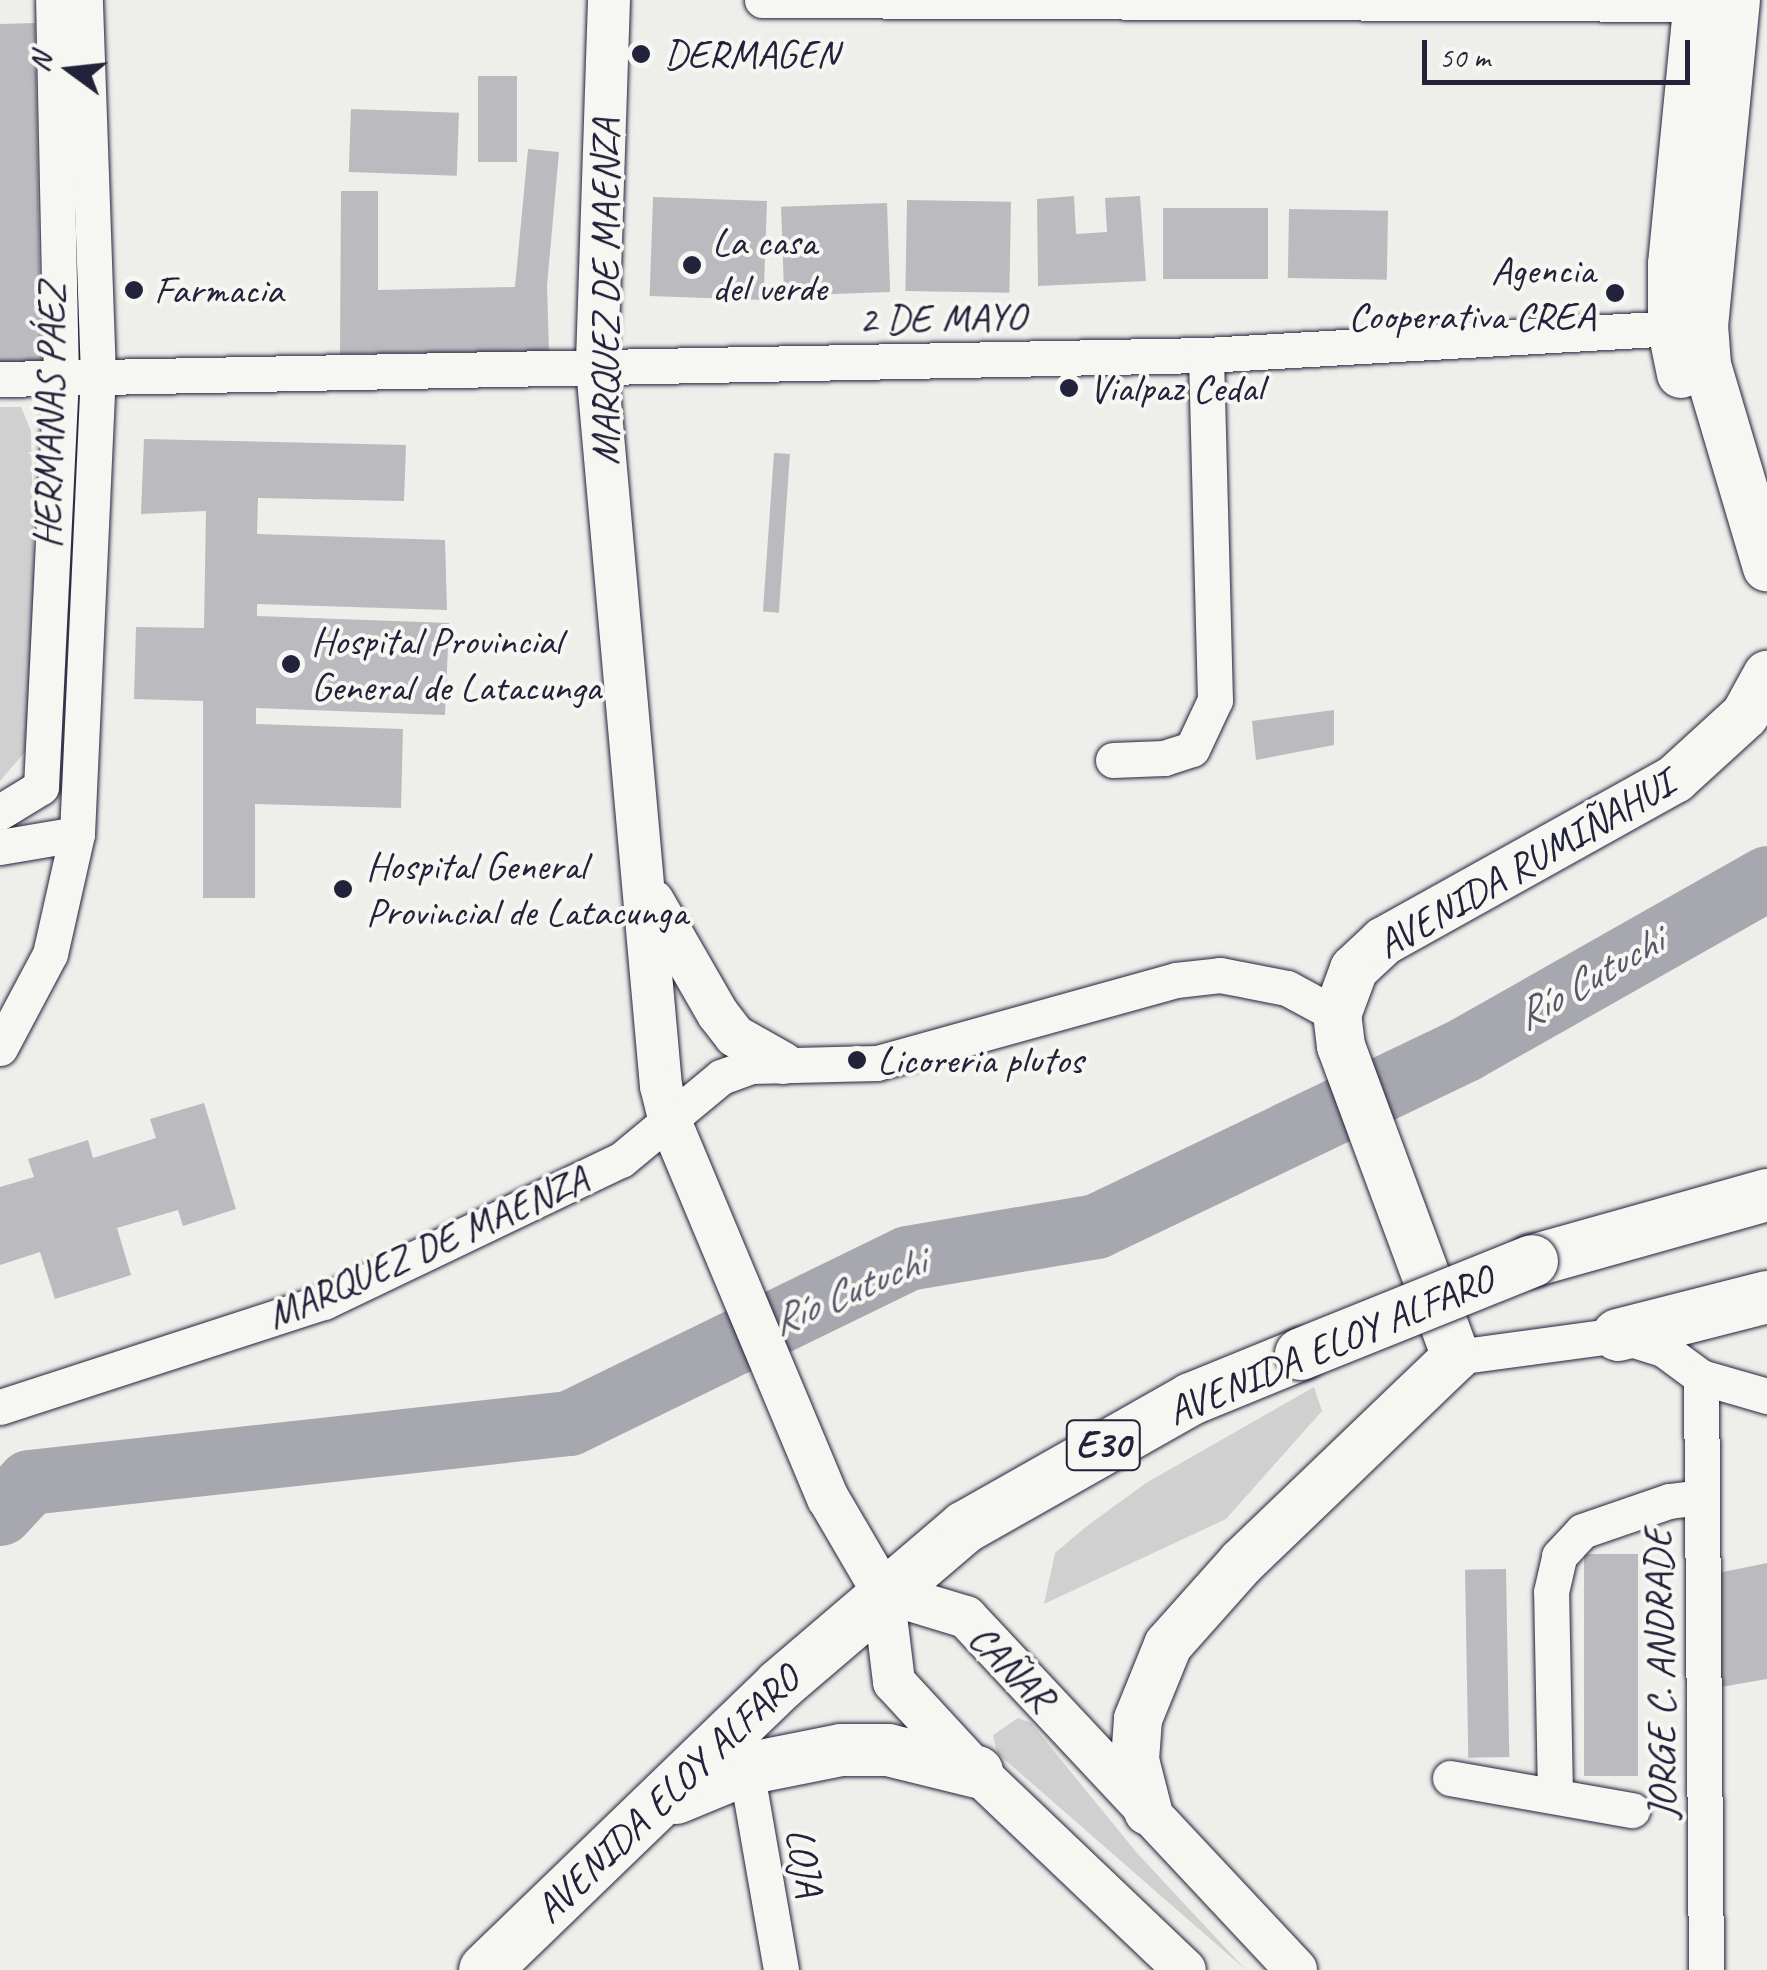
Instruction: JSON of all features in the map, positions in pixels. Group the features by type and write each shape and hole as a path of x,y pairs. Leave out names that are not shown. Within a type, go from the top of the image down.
{"main road":[{"path":"1717,2 1688,328 1707,365 1761,548"},
{"name":"AVENIDA RUMIÑAHUI","path":"1337,1014 1354,969 1384,940 1675,778 1746,715 1767,675"},
{"path":"1148,1811 1136,1760 1138,1719 1168,1645 1242,1562 1456,1357 1353,1075 1337,1014"},
{"name":"AVENIDA ELOY ALFARO","path":"486,1970 648,1811 883,1592 965,1527 1079,1458 1191,1400 1532,1260 1767,1196"},
{"path":"1618,1335 1767,1297"},
{"path":"648,1811 746,1770 841,1750 888,1750 977,1772"}],"street":[{"name":"HERMANAS PÁEZ","path":"0,812 40,788 62,378 53,0"},
{"name":"HERMANAS PÁEZ","path":"0,1048 50,954 77,834 98,376 85,0"},
{"name":"MARQUEZ DE MAENZA","path":"609,0 598,368 648,892 661,1086 686,1166 828,1498 883,1592"},
{"path":"762,0 1717,2"},
{"name":"2 DE MAYO","path":"0,379 1206,355 1688,328"},
{"path":"1112,760 1164,758 1192,749 1216,700 1206,355"},
{"path":"0,847 77,834"},
{"path":"648,892 718,1014 735,1036 783,1063"},
{"name":"MARQUEZ DE MAENZA","path":"0,1407 324,1302 621,1160 721,1077 783,1063 824,1069 877,1063 1176,980 1220,975 1287,988 1337,1014"},
{"path":"1456,1357 1618,1335 1663,1348 1701,1377 1767,1396"},
{"name":"JORGE C. ANDRADE","path":"1701,1377 1706,1970"},
{"path":"1556,1795 1551,1592 1558,1556 1582,1531 1651,1506 1701,1498"},
{"path":"883,1592 894,1682 977,1772 1185,1970"},
{"name":"CAÑAR","path":"883,1592 966,1617 1296,1970"},
{"name":"LOJA","path":"746,1770 781,1970"},
{"path":"1450,1778 1632,1810"}],"shaded area":[{"path":"0,407 21,407 31,431 37,738 0,781"},
{"path":"1314,1387 1322,1411 1226,1519 1044,1604 1055,1553 1087,1526 1146,1483"},
{"path":"1018,1718 1031,1723 1137,1853 1246,1970 997,1753 993,1735"}],"building":[{"path":"35,23 41,362 0,363 0,24"},
{"path":"478,76 517,76 517,162 478,162"},
{"path":"351,109 459,113 457,176 349,172"},
{"path":"528,149 559,152 547,286 549,351 340,354 341,191 378,191 378,290 515,287"},
{"path":"1074,196 1076,234 1107,232 1105,198 1140,196 1146,281 1038,286 1037,199"},
{"path":"653,197 767,201 764,300 650,296"},
{"path":"907,200 1011,202 1009,293 905,291"},
{"path":"887,203 890,292 784,296 781,207"},
{"path":"1163,208 1268,208 1268,279 1163,279"},
{"path":"1289,209 1388,211 1387,280 1288,278"},
{"name":"Hospital Provincial General de Latacunga","path":"144,439 406,445 404,501 258,498 257,534 445,540 447,610 257,604 257,616 449,623 445,715 256,708 256,724 403,729 401,808 255,804 255,898 203,898 203,701 134,699 136,627 204,628 206,511 141,514"},
{"path":"774,453 790,454 779,613 763,612"},
{"path":"1334,710 1334,745 1256,760 1252,721"},
{"path":"204,1103 236,1209 183,1226 178,1210 117,1228 131,1275 55,1299 40,1252 0,1265 0,1187 34,1177 28,1159 88,1140 93,1158 156,1138 150,1119"},
{"path":"1584,1554 1638,1554 1638,1776 1584,1776"},
{"path":"1767,1563 1767,1679 1715,1688 1713,1574"},
{"path":"1506,1569 1509,1757 1468,1758 1465,1570"}],"waterway":[{"name":"Río Cutuchi","path":"0,1513 29,1482 569,1423 907,1258 1096,1226 1465,1049 1767,878"}],"place":[{"name":"DERMAGEN","path":"641,54"},
{"name":"La casa del verde","path":"692,265"},
{"name":"Farmacia","path":"134,290"},
{"name":"Agencia Cooperativa CREA","path":"1615,293"},
{"name":"Vialpaz Cedal","path":"1069,388"},
{"name":"Hospital Provincial General de Latacunga","path":"291,664"},
{"name":"Hospital General Provincial de Latacunga","path":"343,889"},
{"name":"Licoreria plutos","path":"857,1060"}]}
